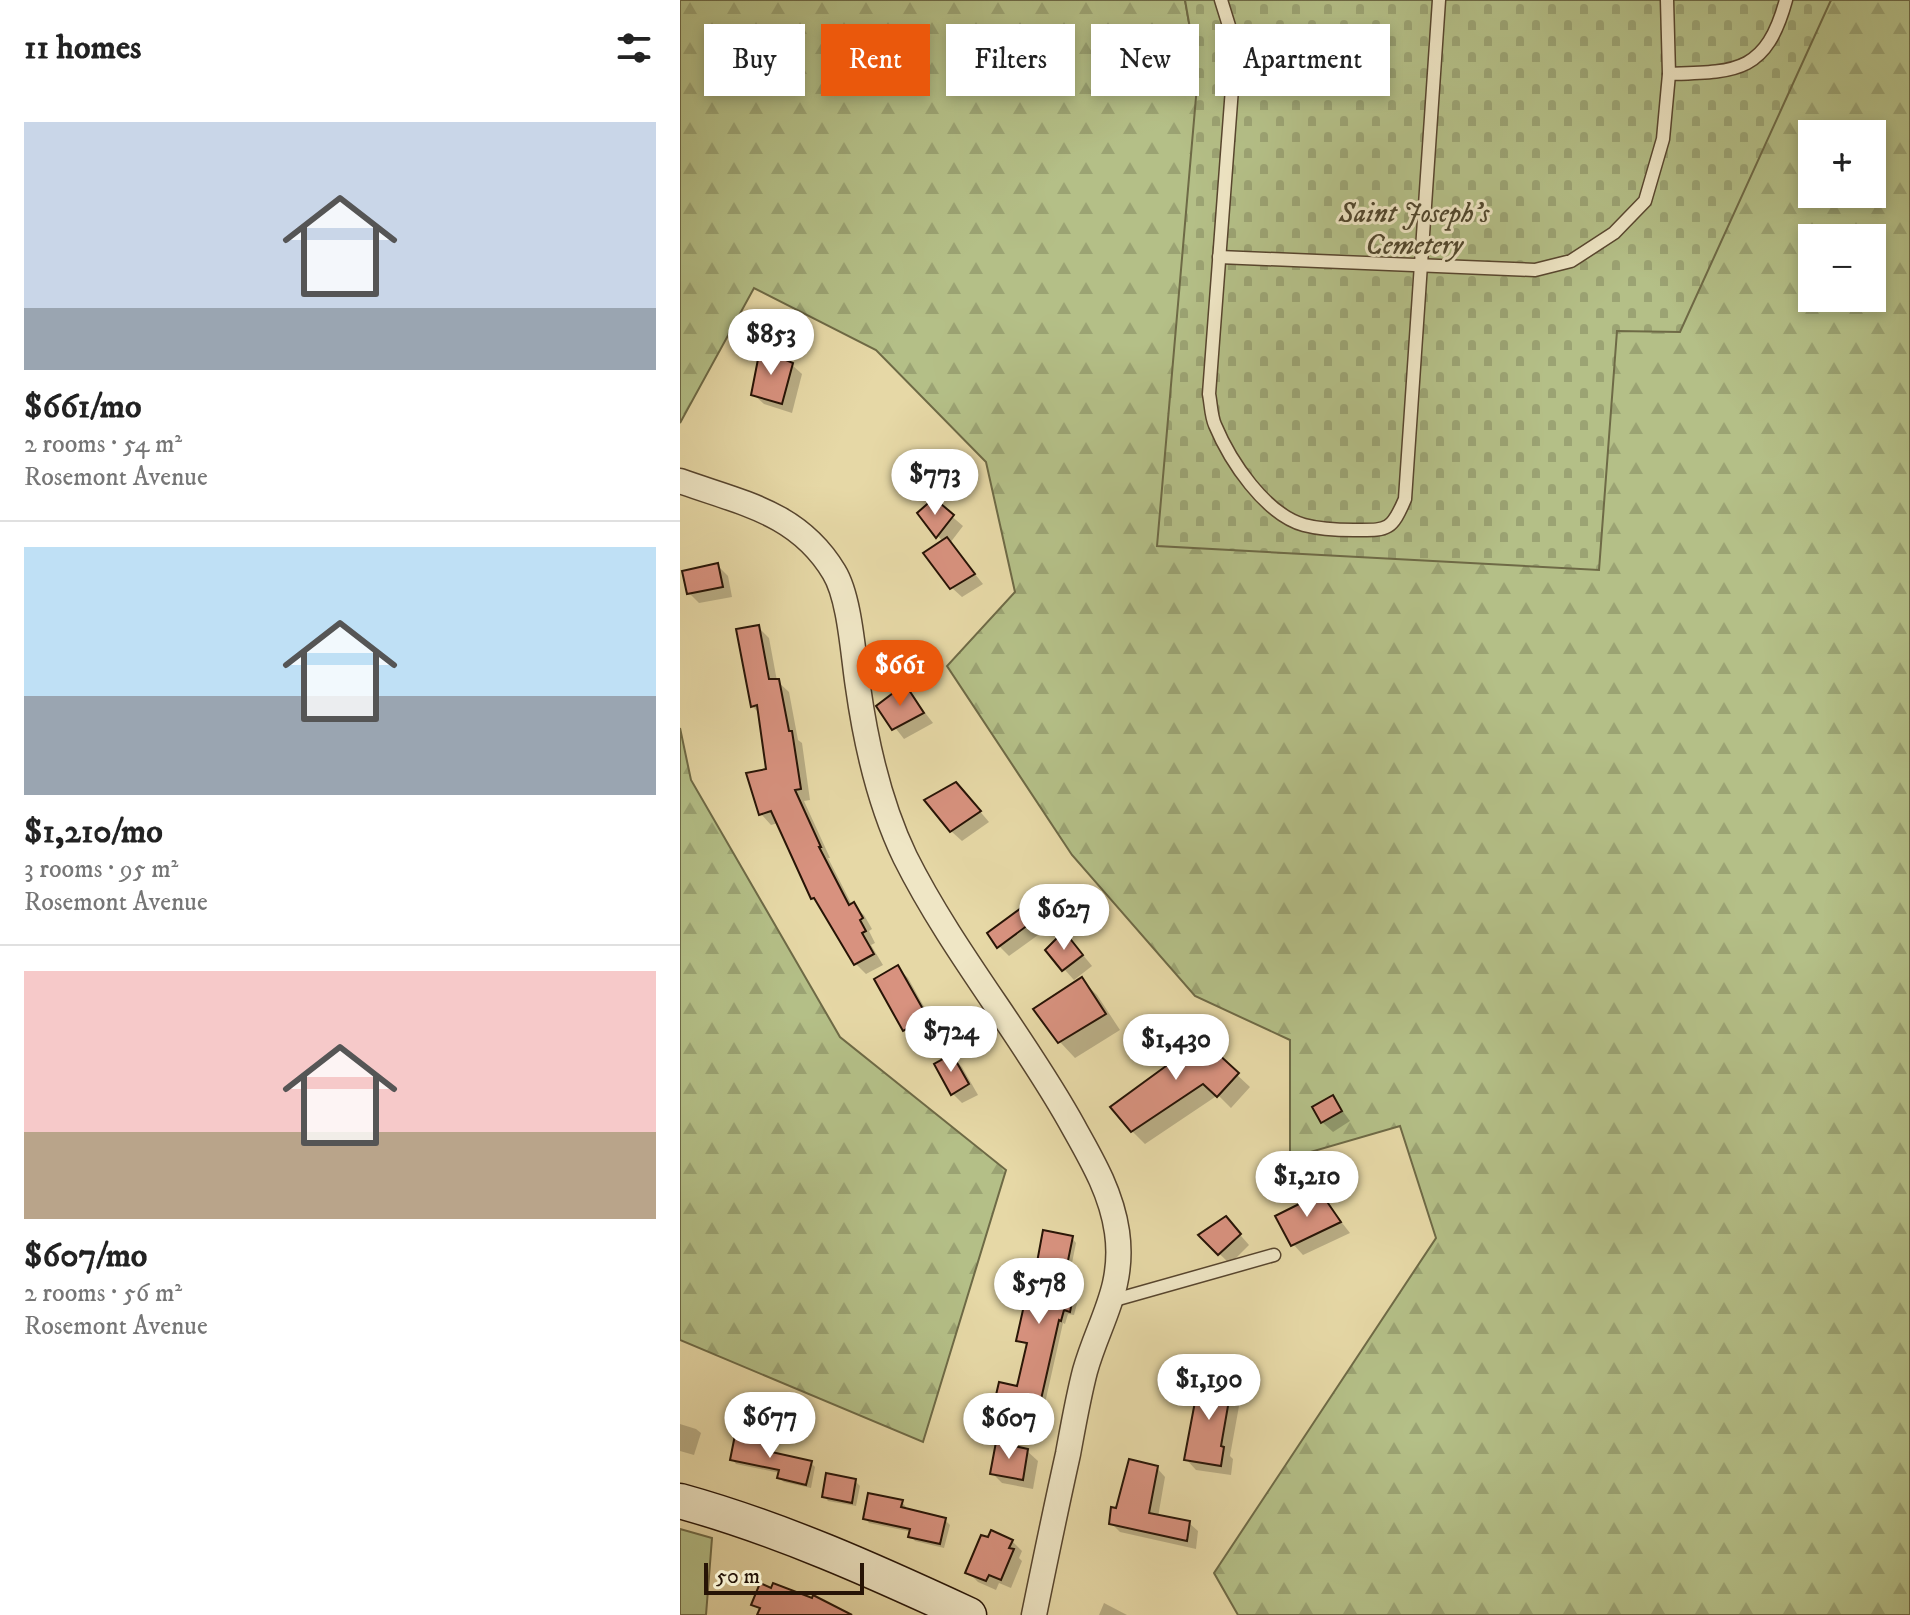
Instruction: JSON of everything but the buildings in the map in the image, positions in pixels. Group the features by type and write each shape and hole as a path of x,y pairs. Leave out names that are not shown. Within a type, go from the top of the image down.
{"street":[{"path":"680,481 775,515 793,525 817,548 836,575 847,615 869,749 905,856 970,967 1050,1086 1100,1174 1111,1203 1117,1233 1116,1284 1085,1371 1034,1615"},
{"path":"687,1503 841,1556 969,1615"}],"lane":[{"path":"1221,0 1230,29 1233,75 1209,394 1213,423 1239,470 1274,509 1302,524 1342,530 1381,530 1396,522 1405,499 1439,0"},
{"path":"1219,257 1535,270 1571,261 1614,233 1645,201 1663,139 1669,74 1667,0"},
{"path":"1669,74 1716,72 1743,66 1765,50 1780,21 1786,0"},
{"path":"1111,1301 1274,1255"}],"green space":[{"path":"680,0 1185,0 1189,24 1091,24 1091,96 1199,96 1199,75 1215,84 1215,96 1234,96 1617,331 1831,0 1910,0 1910,1615 1238,1615 1214,1573 1436,1238 1400,1126 1290,1158 1290,1040 1195,996 1072,855 947,666 1015,592 986,462 876,350 754,288 680,423"},
{"name":"Saint Joseph’s Cemetery","path":"1185,0 1831,0 1680,332 1617,331 1599,570 1157,546 1196,96 1199,96 1199,24 1189,24"},
{"path":"680,728 691,780 840,1037 1006,1170 923,1442 680,1340"},
{"path":"680,1529 712,1538 706,1615 680,1615"}]}
